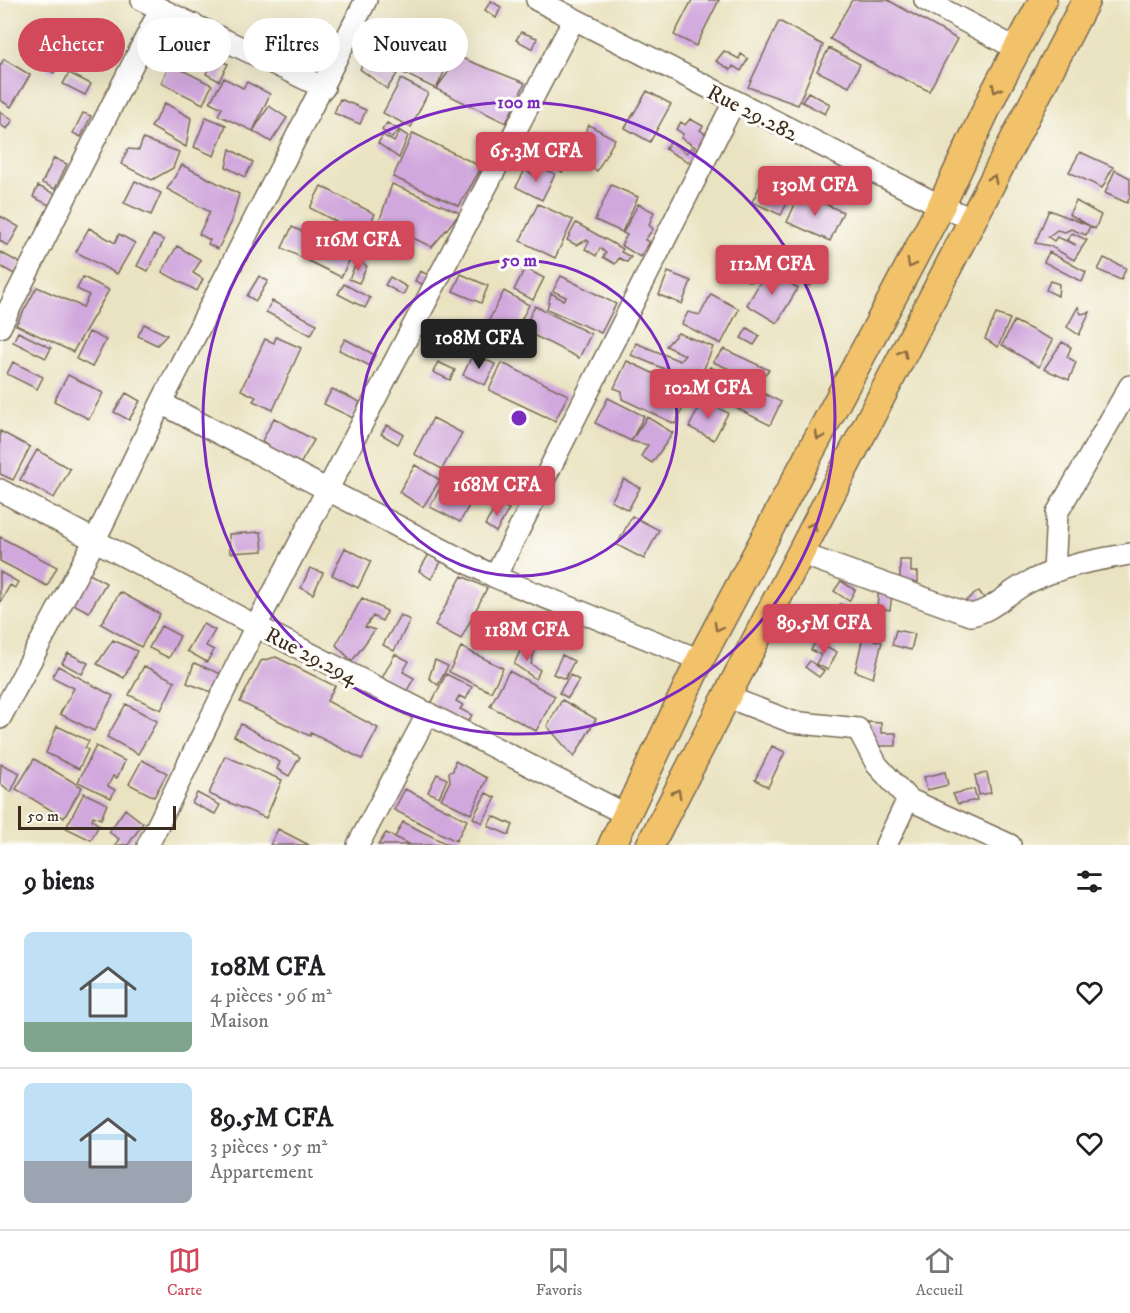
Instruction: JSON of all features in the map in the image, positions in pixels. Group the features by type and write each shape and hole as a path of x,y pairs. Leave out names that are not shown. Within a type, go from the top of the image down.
{"main road":[{"path":"612,845 700,660 941,206 1043,0"},
{"path":"650,845 1086,0"}],"street":[{"path":"0,718 94,542 161,403 324,88 366,0"},
{"name":"Rue 29.282","path":"537,0 734,102 941,206 972,219"},
{"path":"925,0 1017,49"},
{"path":"0,327 151,5 324,88"},
{"path":"148,845 256,626 574,19"},
{"path":"495,577 734,102"},
{"path":"1054,572 1058,513 1130,386"},
{"path":"161,403 495,577 700,660"},
{"name":"Rue 29.294","path":"0,490 94,542 256,626 627,815"},
{"path":"799,553 971,615 984,612 1026,583 1054,572 1078,564 1130,554"},
{"path":"725,696 792,722 858,729 877,765 908,800 1010,845"},
{"path":"358,845 428,714"},
{"path":"886,845 908,800"}],"building":[{"path":"692,0 719,0 696,46 674,35"},
{"path":"852,0 888,0 957,39 929,91 877,66 830,39"},
{"path":"491,1 501,7 496,18 485,10"},
{"path":"779,21 823,45 798,105 748,87"},
{"path":"521,32 537,38 533,49 516,40"},
{"path":"829,48 860,64 849,87 817,71"},
{"path":"724,51 739,59 741,54 748,59 741,71 733,66 731,70 716,61"},
{"path":"4,59 18,68 18,72 30,75 11,107 0,100 0,66"},
{"path":"468,61 525,83 506,123 436,89 448,72 468,72"},
{"path":"166,72 186,72 212,85 203,104 161,83"},
{"path":"207,72 224,72 219,81 206,74"},
{"path":"364,72 397,74 387,89"},
{"path":"401,72 444,72 436,89"},
{"path":"69,73 91,84 85,95 63,84"},
{"path":"224,78 243,88 247,82 270,94 253,131 218,115 222,108 210,102"},
{"path":"401,79 428,93 411,127 383,113"},
{"path":"647,91 671,104 650,142 625,128"},
{"path":"808,92 830,104 825,114 802,102"},
{"path":"340,99 366,110 360,124 334,113"},
{"path":"165,103 191,118 186,147 151,127"},
{"path":"269,106 287,118 271,142 253,131"},
{"path":"0,112 13,120 7,129 0,125"},
{"path":"83,113 91,116 81,137 73,133"},
{"path":"206,117 226,125 214,156 194,147"},
{"path":"690,119 703,126 700,130 708,136 700,150 681,138 683,134 676,129 681,122 685,125"},
{"path":"387,123 399,130 392,138 382,130"},
{"path":"589,125 615,139 597,171 571,157"},
{"path":"400,131 408,136 399,158 378,143 383,135 394,142"},
{"path":"413,133 482,167 459,206 393,177"},
{"path":"143,139 179,152 173,168 152,180 121,164 128,149 139,150"},
{"path":"670,142 687,153 691,147 697,151 690,163 665,149"},
{"path":"230,149 253,162 245,177 226,167"},
{"path":"1080,152 1113,167 1102,188 1069,172"},
{"path":"54,158 67,164 55,189 42,183"},
{"path":"559,159 568,165 562,172 554,167"},
{"path":"182,165 239,194 231,223 218,249 208,244 210,240 199,234 210,212 167,189"},
{"path":"540,167 555,174 542,200 516,187 525,170 535,176"},
{"path":"1115,170 1130,178 1130,197 1127,203 1105,193"},
{"path":"775,177 795,187 781,215 752,202 761,184 773,190"},
{"path":"135,181 161,193 151,215 124,203"},
{"path":"392,184 460,213 432,247 384,224 392,229 382,247 370,239 379,222"},
{"path":"611,185 638,197 622,232 595,220"},
{"path":"38,186 55,194 49,205 33,197"},
{"path":"321,186 375,214 363,236 310,208"},
{"path":"800,193 843,212 830,241 787,222"},
{"path":"1076,201 1101,215 1095,229 1069,214"},
{"path":"538,204 573,220 555,258 520,241"},
{"path":"638,204 654,212 649,225 653,229 645,240 650,242 640,257 621,245 627,235 623,233"},
{"path":"1049,210 1090,226 1086,235 1071,229 1065,232 1057,230 1048,237 1054,241 1057,237 1076,245 1067,240 1072,233 1087,240 1074,260 1050,246 1035,243"},
{"path":"0,216 19,227 8,246 0,241"},
{"path":"576,223 623,249 621,252 631,257 627,262 619,258 615,264 603,257 606,253 600,248 596,256 585,249 589,242 587,240 576,245 567,240"},
{"path":"292,227 352,255 341,277 282,248"},
{"path":"89,228 115,243 119,234 135,243 117,274 76,252"},
{"path":"153,235 164,240 148,271 137,266"},
{"path":"177,246 201,260 193,273 203,279 197,291 162,272"},
{"path":"0,252 20,263 14,274 0,266"},
{"path":"733,252 760,264 751,282 725,270"},
{"path":"1049,252 1086,272 1082,282 1044,262"},
{"path":"1104,258 1126,268 1121,280 1098,270"},
{"path":"357,261 367,266 359,283 349,279"},
{"path":"525,268 544,278 533,300 514,290"},
{"path":"802,269 815,275 810,286 796,280"},
{"path":"767,270 798,288 777,323 747,305"},
{"path":"420,271 429,275 424,285 415,281"},
{"path":"668,272 691,281 682,304 659,295"},
{"path":"461,274 488,286 481,303 453,291"},
{"path":"259,276 268,281 256,301 247,296"},
{"path":"561,276 616,304 601,333 547,309 551,293 563,300 566,297 553,291"},
{"path":"83,277 109,290 73,352 16,325 37,287 83,307 89,295 77,289"},
{"path":"390,277 407,287 403,295 385,285"},
{"path":"1050,281 1059,284 1058,296 1046,290"},
{"path":"344,284 370,298 365,308 338,294"},
{"path":"504,291 529,305 510,341 485,328"},
{"path":"711,294 739,309 721,344 682,324 688,312 700,315"},
{"path":"272,301 317,324 311,335 266,312"},
{"path":"535,306 591,334 579,358 523,330"},
{"path":"1078,307 1081,314 1090,312 1079,335 1067,327"},
{"path":"996,314 1010,319 998,347 985,339"},
{"path":"1014,321 1053,340 1039,367 1002,345"},
{"path":"144,324 167,335 157,345 138,336"},
{"path":"747,328 760,336 754,345 741,338"},
{"path":"18,332 51,348 46,358 13,342"},
{"path":"89,332 106,340 92,367 76,359"},
{"path":"678,333 713,347 698,383 631,355 636,343 680,361 685,355 666,346"},
{"path":"276,337 301,348 273,410 253,401 256,397 241,390 265,339 274,343"},
{"path":"345,339 375,355 370,366 339,350"},
{"path":"1062,342 1071,347 1067,357 1076,362 1069,380 1044,369"},
{"path":"724,349 769,370 758,381 713,362"},
{"path":"473,354 495,364 485,385 463,375"},
{"path":"627,361 691,391 675,424 622,399 622,391 614,388"},
{"path":"13,362 43,377 37,389 7,374"},
{"path":"438,362 455,370 450,380 433,372"},
{"path":"502,363 568,395 555,421 489,390"},
{"path":"710,367 781,402 770,425 698,389"},
{"path":"68,375 103,393 89,419 54,401"},
{"path":"332,389 360,402 353,418 324,404"},
{"path":"126,393 140,401 129,420 114,412"},
{"path":"608,398 644,416 631,441 595,423"},
{"path":"703,400 728,413 714,440 689,427"},
{"path":"647,417 673,433 652,463 641,456 648,445 631,441"},
{"path":"274,418 314,440 299,466 267,448 269,445 262,441"},
{"path":"433,418 462,433 442,469 414,454"},
{"path":"387,425 403,434 398,444 381,434"},
{"path":"0,431 30,447 13,480 0,474"},
{"path":"37,450 70,469 54,498 20,480"},
{"path":"415,465 440,480 423,507 399,492"},
{"path":"447,475 477,491 460,522 430,507"},
{"path":"624,479 640,488 628,510 611,501"},
{"path":"498,503 509,509 496,532 485,525"},
{"path":"632,516 659,530 644,559 617,545"},
{"path":"261,532 263,551 230,553 229,534"},
{"path":"0,537 57,567 47,586 0,561"},
{"path":"345,548 371,561 358,588 332,575"},
{"path":"429,554 441,562 431,579 419,571"},
{"path":"900,560 911,560 911,572 918,572 918,582 900,582"},
{"path":"310,568 323,573 313,594 301,588"},
{"path":"84,571 106,583 89,612 67,601"},
{"path":"0,572 18,582 15,588 10,585 0,603"},
{"path":"462,576 487,588 461,639 435,625"},
{"path":"841,581 855,590 849,601 834,591"},
{"path":"879,585 893,586 890,610 877,608"},
{"path":"979,591 987,602 972,612 965,601"},
{"path":"120,592 160,614 141,647 101,624"},
{"path":"362,598 387,611 382,621 373,616 365,627 375,630 352,661 336,645"},
{"path":"840,604 859,614 850,630 831,621"},
{"path":"400,615 410,620 394,651 383,645"},
{"path":"203,624 215,630 206,646 214,650 207,662 187,651"},
{"path":"161,626 180,636 169,658 149,648"},
{"path":"883,627 884,638 874,639 873,628"},
{"path":"896,630 915,634 911,650 892,645"},
{"path":"863,637 882,642 873,678 855,671"},
{"path":"113,640 137,651 124,678 97,664"},
{"path":"816,641 837,652 828,670 816,664 821,655 811,650"},
{"path":"523,645 535,650 531,664 540,670 536,679 514,664"},
{"path":"461,647 503,668 491,692 449,672"},
{"path":"68,653 88,663 82,674 62,663"},
{"path":"395,654 409,661 403,672 414,678 405,694 381,680"},
{"path":"562,655 574,661 565,679 553,674"},
{"path":"276,657 335,686 327,701 378,728 362,759 311,733 310,736 240,702 261,661"},
{"path":"435,660 448,666 438,685 429,678"},
{"path":"810,661 824,671 819,677 805,667"},
{"path":"194,663 219,673 223,678 217,694 187,683"},
{"path":"58,666 113,696 94,731 60,714 74,688 52,677"},
{"path":"144,666 175,681 161,710 129,695"},
{"path":"509,671 555,696 536,731 490,706"},
{"path":"446,674 472,687 466,699 459,696 456,701 463,705 460,709 472,715 468,722 431,704"},
{"path":"570,675 579,680 568,698 559,693"},
{"path":"562,700 596,719 574,757 547,726"},
{"path":"126,704 157,721 138,754 107,737"},
{"path":"868,722 881,723 881,733 896,733 896,746 867,746"},
{"path":"241,724 300,757 289,776 277,769 280,762 234,736"},
{"path":"57,726 89,741 85,748 88,750 79,769 46,753"},
{"path":"96,746 125,761 117,778 113,776 108,786 115,790 111,798 78,782"},
{"path":"772,746 785,752 768,787 755,780"},
{"path":"225,756 282,780 266,818 209,794"},
{"path":"34,759 82,787 64,818 16,789"},
{"path":"142,760 167,773 154,797 129,784"},
{"path":"455,761 487,778 471,814 441,799 450,781 449,772 453,771"},
{"path":"1,764 20,773 11,792 0,783"},
{"path":"945,772 948,785 927,790 924,777"},
{"path":"987,773 991,793 979,795 975,775"},
{"path":"437,774 447,779 439,797 428,792"},
{"path":"405,789 467,820 456,841 394,810"},
{"path":"974,789 977,800 958,804 953,794"},
{"path":"84,793 107,804 101,819 93,816 92,820 99,825 91,840 66,828"},
{"path":"197,793 220,805 215,814 192,803"},
{"path":"486,793 496,798 482,823 473,818"},
{"path":"125,809 143,823 128,845 115,845 119,839 109,832"},
{"path":"493,816 513,825 509,835 488,826"},
{"path":"403,822 449,845 411,845 395,837"},
{"path":"278,829 309,845 270,845"},
{"path":"386,833 395,837 409,845 378,845"}]}
